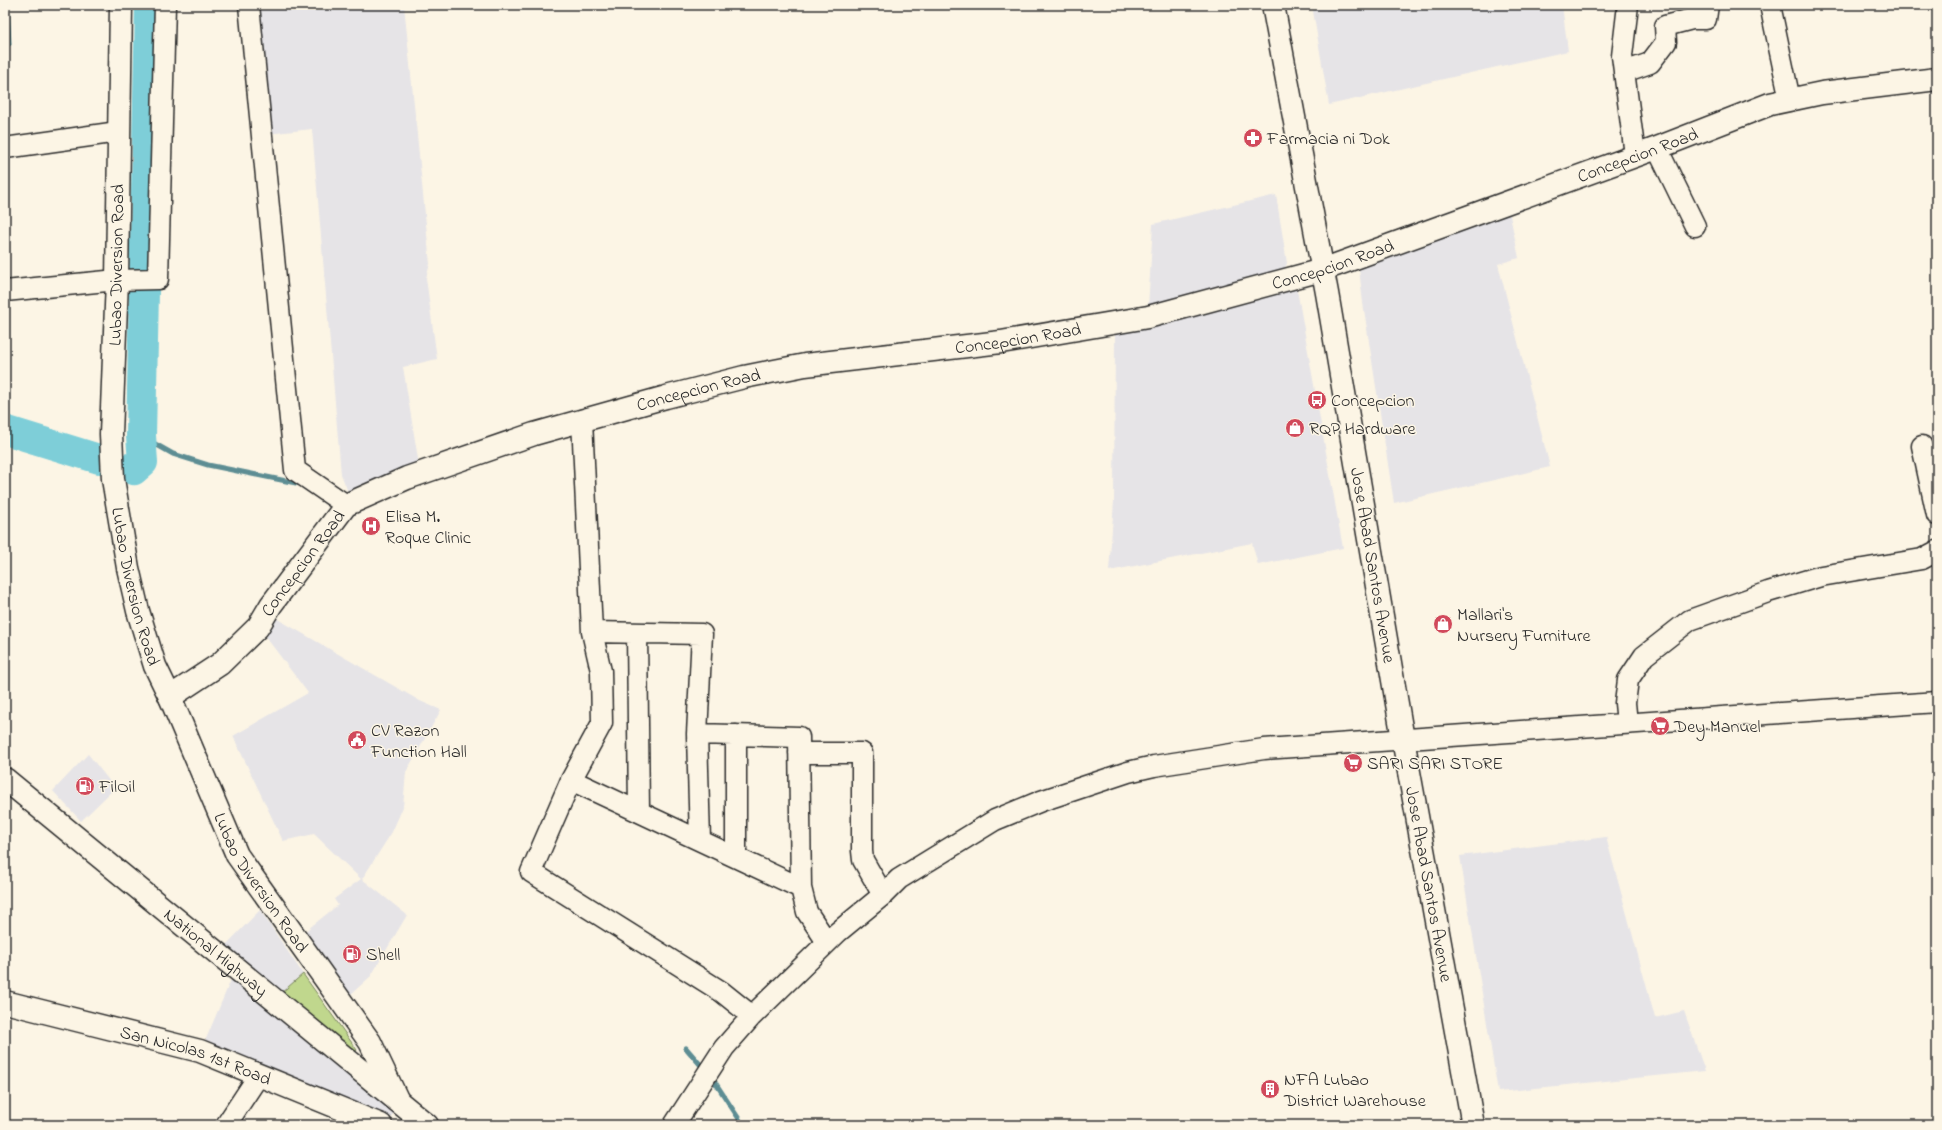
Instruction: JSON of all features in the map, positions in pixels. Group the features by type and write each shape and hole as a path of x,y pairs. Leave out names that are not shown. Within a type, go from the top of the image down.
{"main road":[{"name":"Lubao Diversion Road","path":"121,5 118,132 120,280 112,434 113,480 128,568 138,611 155,666 170,697 237,855 370,1042 398,1101"},
{"name":"Jose Abad Santos Avenue","path":"1272,5 1322,270 1473,1125"},
{"name":"Concepcion Road","path":"170,697 220,664 258,627 271,605 346,505 407,478 534,434 710,385 805,365 1000,342 1148,317 1322,270 1657,148 1770,104 1822,93 1937,79"},
{"name":"National Highway","path":"5,779 427,1125"},
{"name":"San Nicolas 1st Road","path":"5,1002 200,1051 381,1125"}],"street":[{"path":"5,291 120,280 158,280 165,5"},
{"path":"249,5 295,470 346,505"},
{"path":"1628,5 1622,56 1635,155"},
{"path":"1624,72 1650,63 1666,42 1665,26 1692,19 1706,20 1708,5"},
{"path":"1770,5 1790,100"},
{"path":"5,148 118,132"},
{"path":"1657,148 1695,226"},
{"path":"582,420 592,632 601,671 602,723 572,780 531,872 722,992 752,1016"},
{"path":"1922,446 1937,515"},
{"path":"1627,723 1625,703 1628,680 1644,656 1690,620 1768,592 1821,576 1922,559 1937,551"},
{"path":"592,632 702,634 697,734 700,840"},
{"path":"637,633 639,812"},
{"path":"674,1125 724,1048 752,1016 838,932 900,879 995,820 1041,801 1128,772 1154,766 1264,749 1937,702"},
{"path":"697,734 799,737 801,888 807,912 827,942"},
{"path":"736,735 736,857"},
{"path":"799,753 862,754 863,860 883,895"},
{"path":"572,780 801,888"},
{"path":"226,1125 259,1075"}],"shaded area":[{"path":"251,5 404,5 430,264 426,278 437,359 403,367 419,465 348,492 341,474 312,129 267,134"},
{"path":"1312,5 1562,5 1568,51 1329,105"},
{"path":"1276,195 1287,263 1284,270 1148,308 1153,224"},
{"path":"1509,211 1519,258 1498,264 1550,467 1394,503 1359,269 1366,260"},
{"path":"1296,284 1343,548 1258,565 1252,543 1109,571 1114,501 1115,335 1153,327 1281,291"},
{"path":"274,617 420,701 441,710 406,772 403,807 392,832 362,879 407,915 371,976 350,995 303,933 338,905 334,899 361,879 314,834 283,841 233,736 308,693 262,632"},
{"path":"88,754 115,788 81,821 53,791"},
{"path":"1606,837 1655,1018 1684,1011 1705,1071 1498,1092 1460,856"},
{"path":"260,910 303,974 280,994 225,946"},
{"path":"233,975 397,1107 387,1124 203,1046"}],"green space":[{"path":"303,974 357,1050 351,1056 280,994"}],"water":[{"path":"5,5 9,5 11,45 5,46"}],"waterway":[{"path":"129,468 134,470 143,462 141,436 150,5"},
{"path":"5,430 99,459"},
{"path":"141,436 173,454 208,465 301,484"},
{"path":"686,1048 705,1070"},
{"path":"711,1076 743,1125"}],"place":[{"name":"Farmacia ni Dok","path":"1253,138"},
{"name":"Concepcion","path":"1317,400"},
{"name":"RQP Hardware","path":"1295,428"},
{"name":"Elisa M. Roque Clinic","path":"371,526"},
{"name":"Mallari's Nursery Furniture","path":"1443,624"},
{"name":"Dey Manuel","path":"1660,726"},
{"name":"CV Razon Function Hall","path":"357,740"},
{"name":"SARI SARI STORE","path":"1353,763"},
{"name":"FilOil","path":"85,786"},
{"name":"Shell","path":"352,954"},
{"name":"NFA Lubao District Warehouse","path":"1270,1089"}]}
